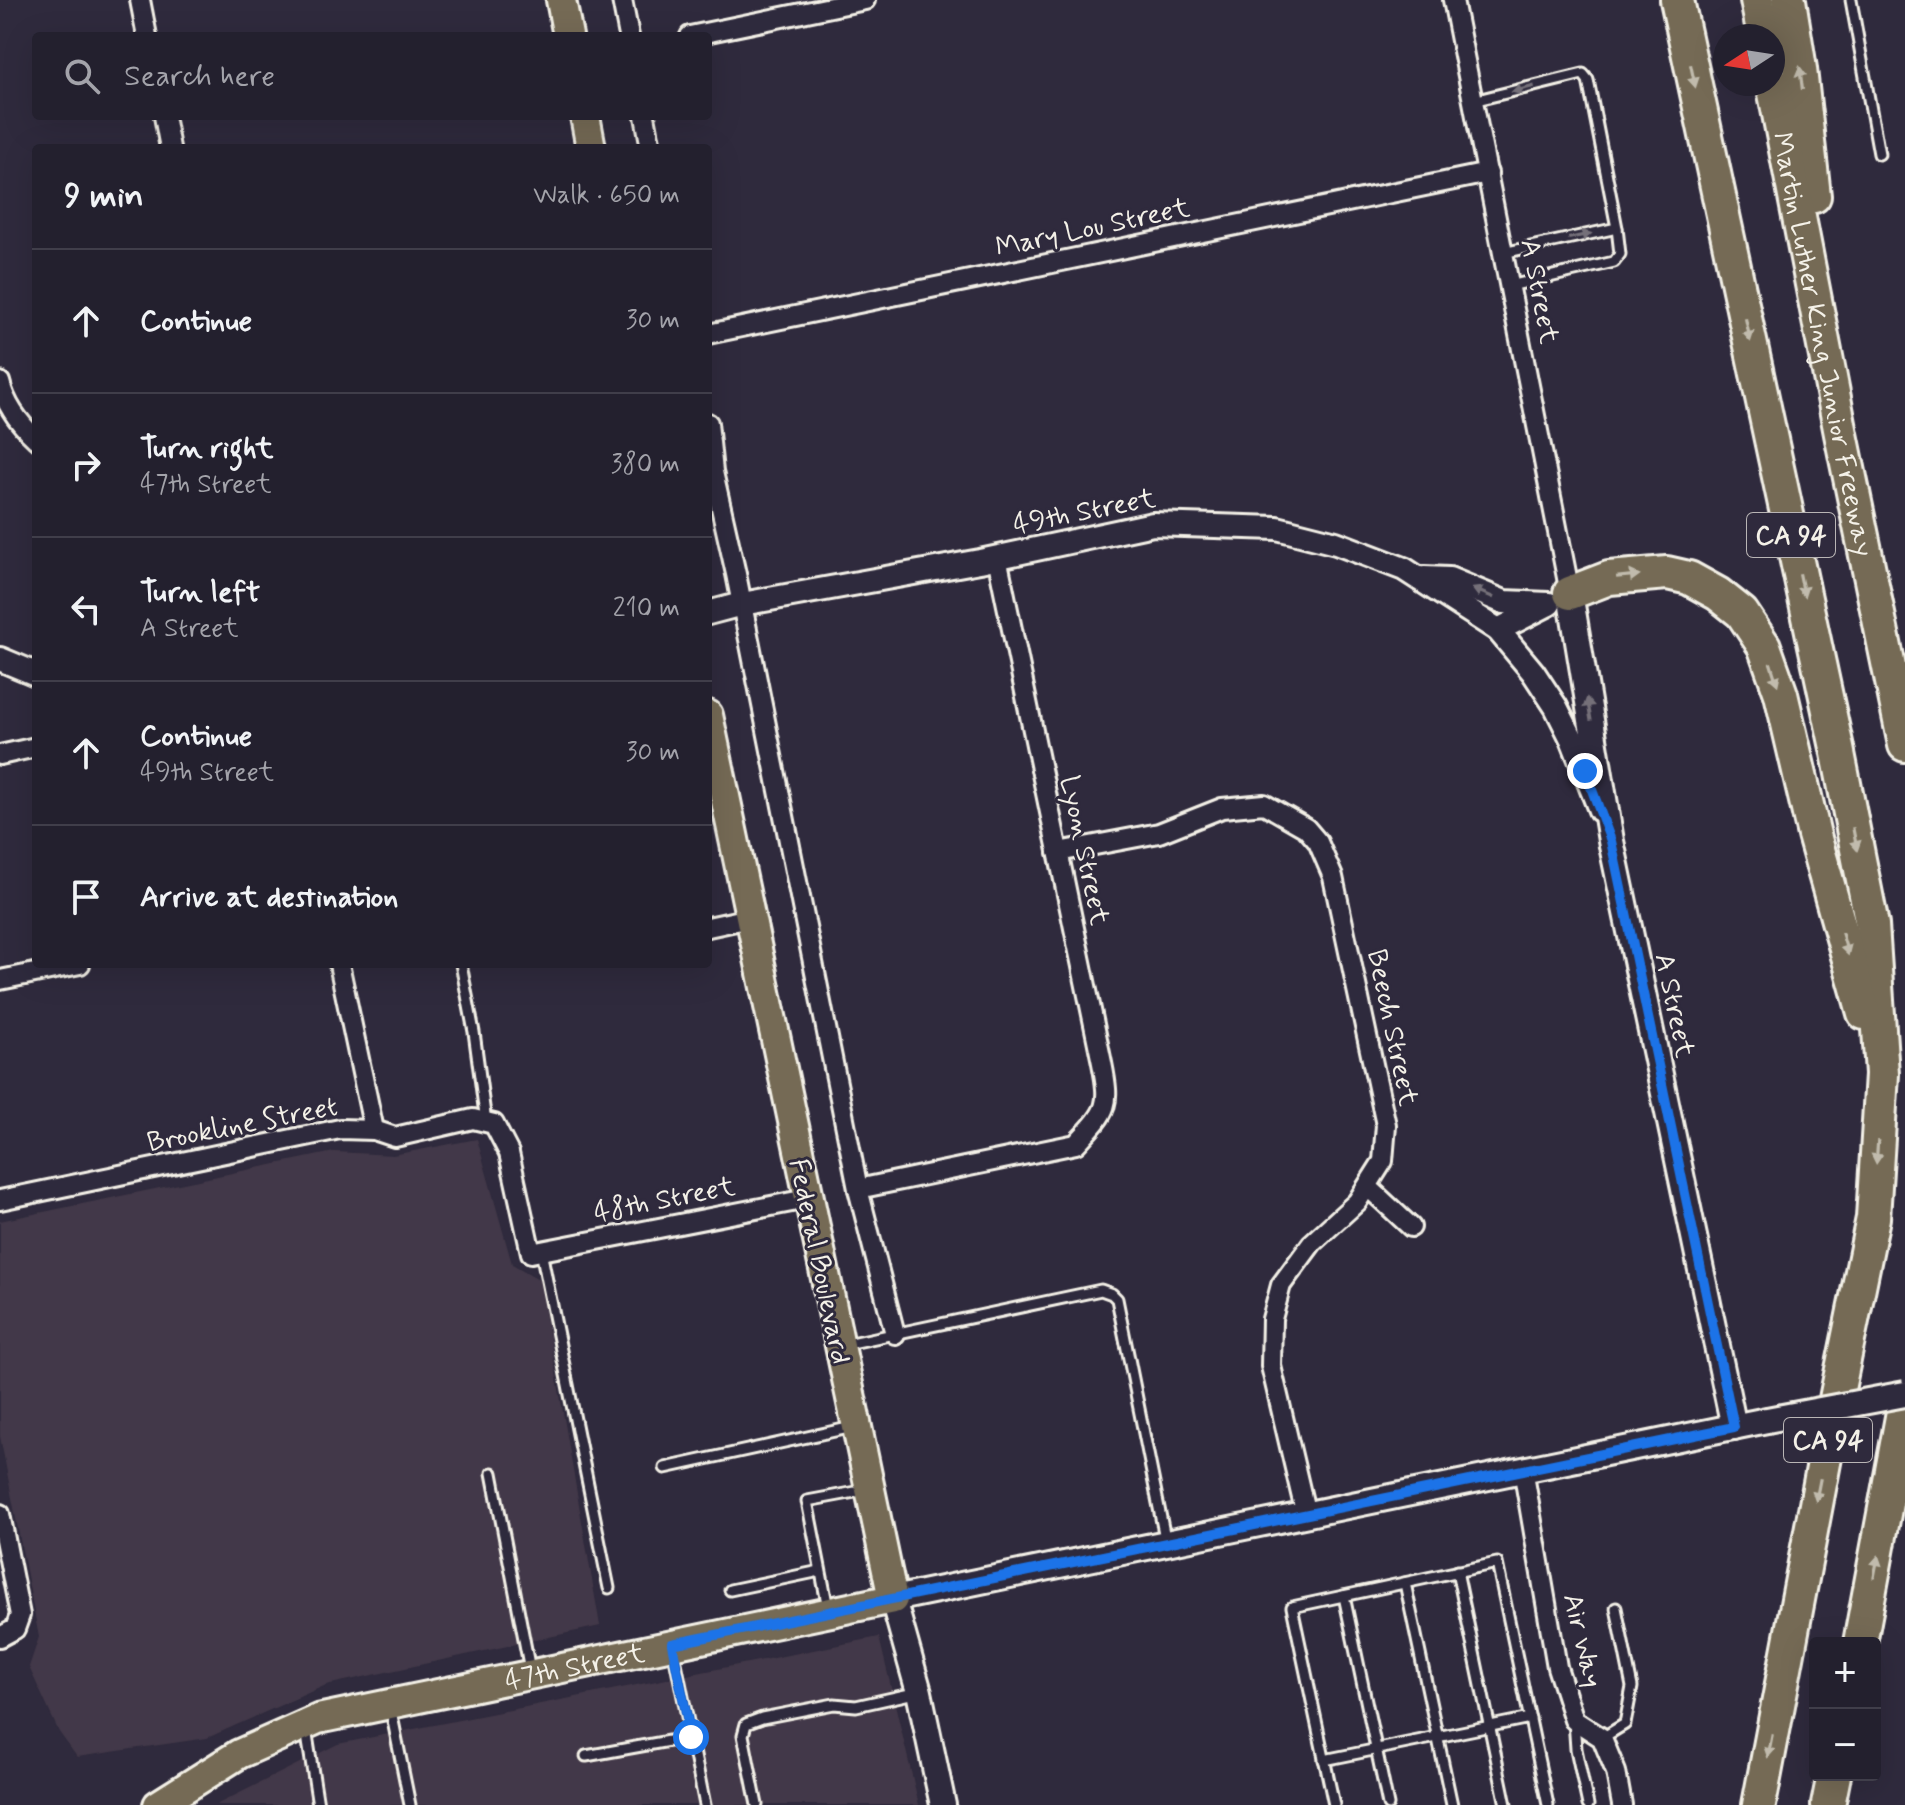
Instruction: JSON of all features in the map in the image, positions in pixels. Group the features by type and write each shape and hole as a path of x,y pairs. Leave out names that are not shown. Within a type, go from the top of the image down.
{"highway":[{"name":"CA 94","path":"1677,0 1869,911 1882,1074 1873,1218 1759,1805"},
{"path":"1757,0 1762,24"},
{"path":"1789,0 1800,69 1841,434"},
{"name":"Martin Luther King Junior Freeway","path":"1776,96 1905,745"},
{"path":"1560,598 1609,578 1667,573 1689,578 1718,594 1742,613 1764,646 1781,694 1814,835 1882,1074"},
{"path":"1892,680 1905,712"},
{"name":"CA 94","path":"1861,1637 1905,1401"},
{"path":"1828,1805 1833,1781"}],"main road":[{"path":"561,0 567,32"},
{"path":"586,120 590,144"},
{"name":"A Street","path":"1560,598 1734,1427"},
{"name":"Federal Boulevard","path":"712,734 869,1489 943,1805"},
{"name":"47th Street","path":"158,1805 239,1754 318,1719 829,1611 1905,1394"}],"street":[{"path":"140,0 146,32"},
{"path":"622,0 628,32"},
{"path":"709,32 865,0"},
{"name":"A Street","path":"1453,0 1510,286 1560,598"},
{"path":"165,120 169,144"},
{"path":"646,120 650,144"},
{"name":"Mary Lou Street","path":"712,333 1488,173"},
{"path":"0,382 19,422 32,435"},
{"path":"712,462 858,1189 895,1334"},
{"name":"49th Street","path":"712,612 1153,524 1277,528 1336,543 1404,569 1498,630 1533,672 1556,707 1572,739 1611,841"},
{"name":"Lyon Street","path":"858,1189 1076,1144 1099,1119 1107,1105 1108,1090 997,557"},
{"path":"1419,578 1449,579 1504,602 1560,598"},
{"path":"1498,630 1560,598"},
{"path":"0,659 32,672"},
{"path":"0,755 32,748"},
{"name":"Beech Street","path":"1058,852 1159,833 1222,808 1264,804 1306,828 1318,842 1333,877 1386,1125 1383,1161 1368,1187 1357,1202 1304,1253 1281,1285 1272,1319 1271,1366 1306,1515"},
{"path":"712,926 750,918"},
{"path":"0,980 60,968"},
{"path":"340,968 374,1130"},
{"name":"Brookline Street","path":"0,1200 340,1129 374,1130 395,1137 473,1119 490,1123"},
{"path":"490,1123 509,1153 536,1252"},
{"path":"1368,1187 1411,1227"},
{"name":"48th Street","path":"536,1252 807,1199"},
{"name":"Air Way","path":"1523,1469 1557,1667 1574,1720 1602,1738"},
{"path":"0,1514 20,1615 7,1633"},
{"path":"1602,1738 1616,1772 1622,1805"}],"lane":[{"path":"1851,0 1879,154"},
{"path":"1473,101 1583,74 1588,80 1620,254 1614,262 1510,286"},
{"path":"1503,253 1617,228"},
{"path":"462,968 490,1123"},
{"path":"536,1252 609,1588"},
{"path":"839,1346 1101,1290 1112,1294 1117,1299 1166,1543"},
{"path":"665,1468 856,1426"},
{"path":"492,1473 531,1674"},
{"path":"829,1611 807,1501 869,1489"},
{"path":"1334,1805 1292,1607 1497,1563 1548,1805"},
{"path":"730,1590 820,1571"},
{"path":"1457,1571 1506,1805"},
{"path":"1405,1583 1452,1805"},
{"path":"1344,1596 1388,1805"},
{"path":"1602,1738 1625,1724 1632,1687 1616,1608"},
{"path":"672,1644 705,1805"},
{"path":"757,1805 743,1735 746,1724 834,1704 856,1706 919,1692"},
{"path":"389,1704 410,1805"},
{"path":"1324,1760 1530,1718"},
{"path":"1574,1720 1576,1749 1588,1805"},
{"path":"305,1725 318,1805"},
{"path":"586,1756 691,1737"}],"shaded area":[{"path":"477,1139 512,1264 540,1280 600,1626 326,1685 207,1738 77,1757 59,1732 29,1667 39,1637 0,1436 0,1221 334,1152 393,1155"},
{"path":"879,1637 919,1805 216,1805 338,1744"}],"route":[{"path":"691,1737 672,1644 1734,1427 1611,841 1585,771"}]}
